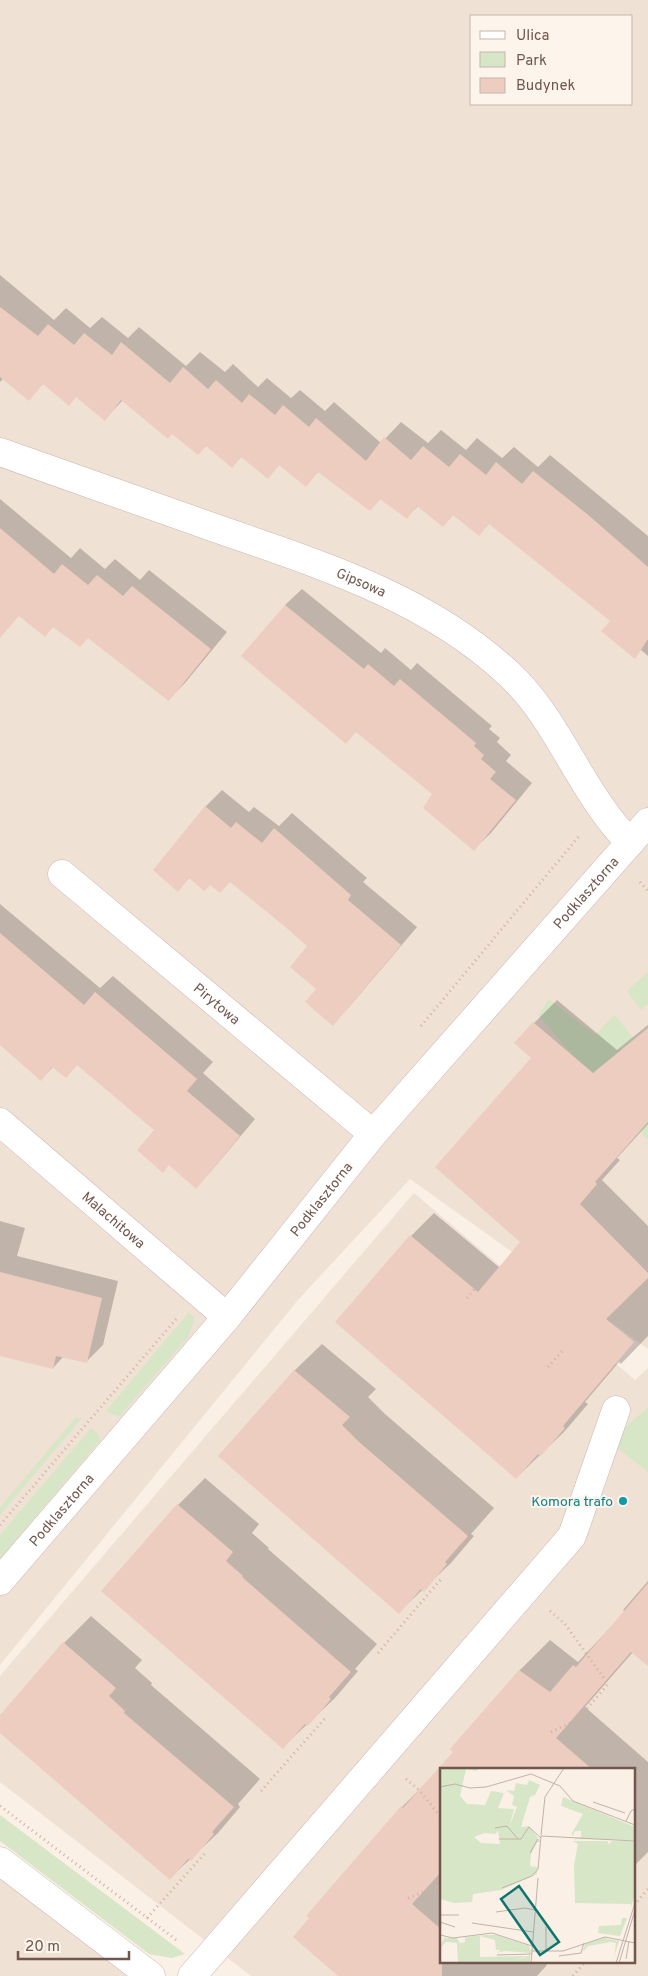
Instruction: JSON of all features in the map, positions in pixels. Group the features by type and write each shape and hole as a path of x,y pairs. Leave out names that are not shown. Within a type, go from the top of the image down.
{"street":[{"name":"Gipsowa","path":"0,452 340,572 401,599 424,612 460,635 511,675 542,713 603,811 630,843"},
{"name":"Podklasztorna","path":"0,1581 227,1317 373,1134 648,822"},
{"name":"Pirytowa","path":"62,874 373,1134"},
{"name":"Malachitowa","path":"0,1122 227,1317"},
{"path":"192,1976 572,1536 616,1410"},
{"path":"0,1861 151,1976"}],"path":[{"path":"636,878 648,891"},
{"path":"467,1298 483,1279"},
{"path":"548,1368 564,1349"},
{"path":"351,1434 370,1413"},
{"path":"431,1503 450,1481"},
{"path":"235,1568 255,1546"},
{"path":"378,1653 441,1579"},
{"path":"546,1607 565,1624 608,1684 578,1719 551,1732"},
{"path":"314,1638 334,1615"},
{"path":"118,1704 135,1684"},
{"path":"261,1791 327,1716"},
{"path":"578,1719 589,1729"},
{"path":"197,1772 215,1752"},
{"path":"636,1782 643,1773"},
{"path":"401,1774 420,1791 440,1816"},
{"path":"0,1806 183,1946"},
{"path":"147,1918 207,1851"},
{"path":"408,1898 436,1886 440,1881"},
{"path":"436,1886 440,1890"},
{"path":"636,1903 648,1889"},
{"path":"573,1976 583,1964"}],"shaded area":[{"path":"0,0 648,0 648,1349 410,1179 298,1300 0,1665"},
{"path":"414,1193 635,1380 648,1368 648,1976 251,1976 0,1782 0,1676"},
{"path":"0,1876 133,1976 0,1976"}],"green space":[{"path":"648,972 648,1004 641,1010 627,991"},
{"path":"549,999 595,1035 613,1016 616,1016 633,1038 621,1048 648,1115 648,1140 538,1015"},
{"path":"189,1312 194,1317 188,1337 119,1417 106,1411"},
{"path":"648,1407 648,1472 616,1447 621,1431"},
{"path":"76,1417 81,1419 0,1515 0,1507"},
{"path":"91,1428 99,1435 100,1440 0,1559 0,1535"},
{"path":"0,1815 185,1954 172,1958 149,1954 0,1841"}],"building":[{"path":"0,307 38,336 48,324 74,345 84,333 112,355 121,342 170,383 183,367 208,389 216,380 242,403 249,394 275,415 283,405 309,427 316,418 366,461 384,437 411,460 423,446 449,467 460,454 486,475 496,462 522,484 533,471 587,514 648,567 648,639 635,659 601,631 610,621 489,524 479,536 453,515 443,527 417,506 407,519 380,499 370,511 318,472 306,487 279,465 268,479 241,457 232,468 206,446 198,455 172,434 168,439 121,400 105,421 76,397 69,406 43,384 29,401 0,377"},
{"path":"0,528 54,574 62,564 88,585 97,575 123,596 132,586 211,649 169,701 88,638 80,647 53,627 45,637 19,616 0,638"},
{"path":"285,605 364,669 368,664 394,686 400,679 476,743 474,746 484,755 481,759 496,772 490,779 516,800 474,851 423,808 432,794 356,732 346,744 241,656"},
{"path":"205,806 231,828 236,822 262,843 274,828 351,895 348,900 401,945 333,1026 305,1002 316,989 290,967 307,946 282,924 230,882 220,893 210,885 204,891 189,878 178,892 153,870"},
{"path":"0,933 84,1005 95,992 197,1079 187,1091 240,1136 196,1189 169,1165 163,1173 137,1150 154,1130 77,1065 66,1078 52,1067 41,1081 0,1045"},
{"path":"533,1022 593,1073 648,1028 648,1122 595,1182 597,1184 580,1204 648,1273 648,1278 606,1319 634,1342 563,1426 565,1428 540,1457 538,1454 516,1479 335,1322 410,1235 478,1292 520,1242 435,1167 531,1058 514,1043"},
{"path":"0,1272 102,1298 87,1363 56,1356 53,1369 0,1356"},
{"path":"294,1370 350,1417 342,1425 358,1441 468,1536 445,1562 447,1564 424,1592 421,1589 399,1614 218,1456"},
{"path":"177,1504 233,1552 226,1561 242,1577 351,1672 329,1697 331,1699 308,1726 305,1724 283,1749 101,1591"},
{"path":"648,1583 648,1666 631,1652 556,1738 591,1768 440,1768 440,1873 412,1904 440,1928 442,1976 338,1976 293,1937 309,1918 306,1916 401,1806 403,1808 453,1752 450,1749 519,1670 550,1692 573,1665 576,1667"},
{"path":"63,1642 116,1688 109,1696 125,1711 124,1713 234,1807 212,1832 214,1834 191,1861 188,1859 170,1880 0,1733 0,1715"}],"place":[{"name":"Komora trafo","path":"623,1501"}]}
